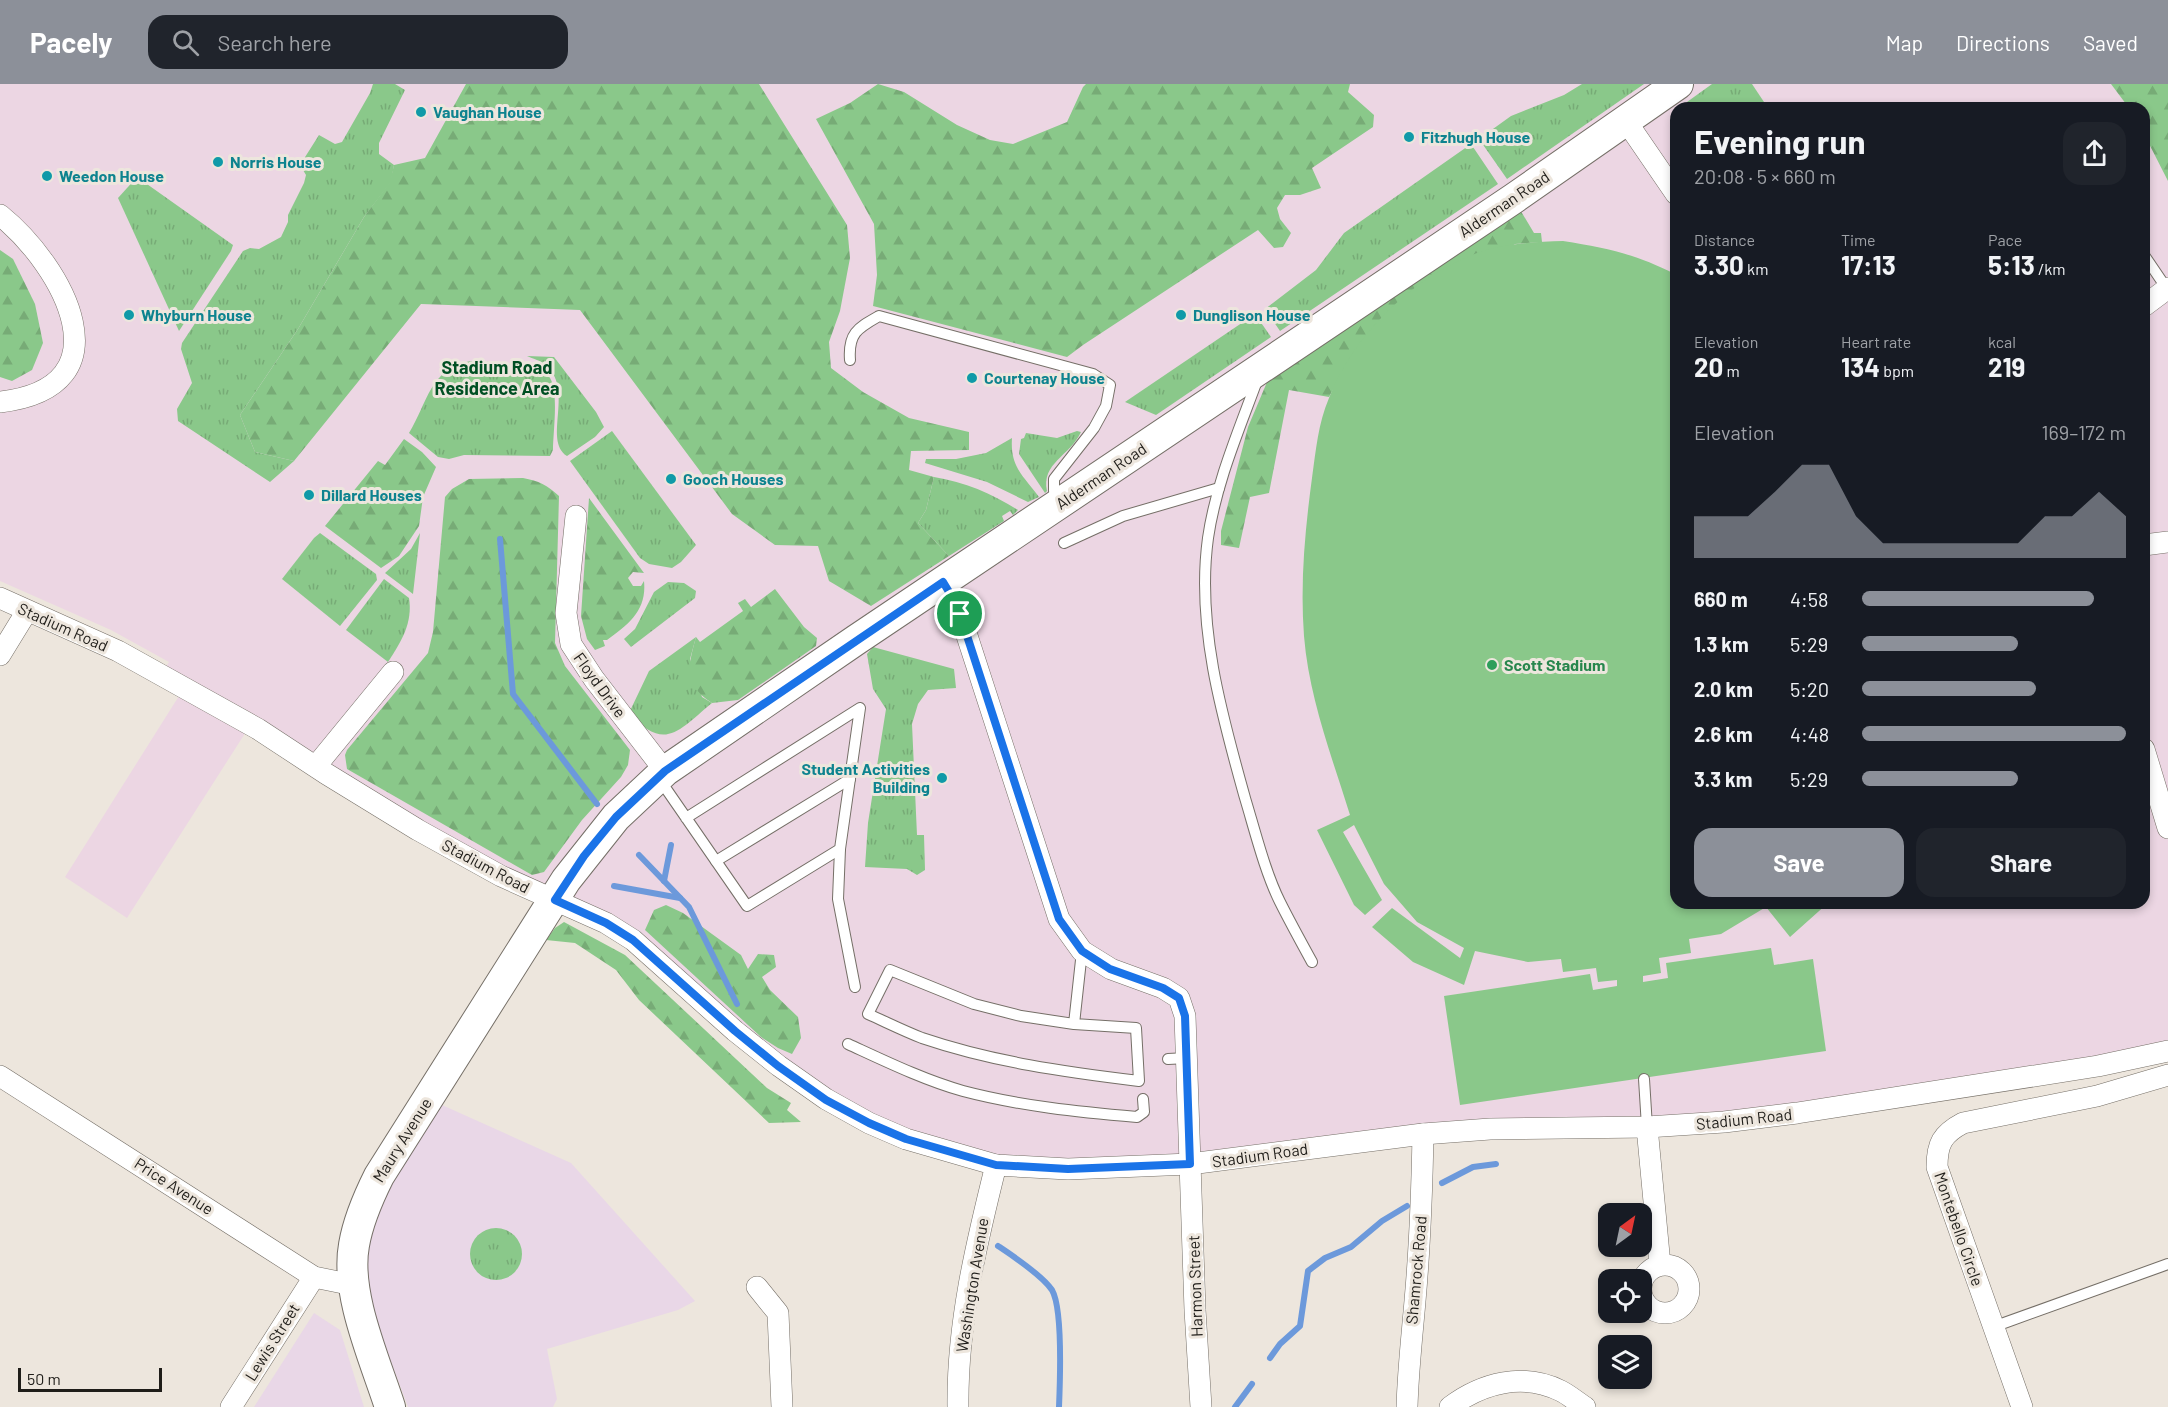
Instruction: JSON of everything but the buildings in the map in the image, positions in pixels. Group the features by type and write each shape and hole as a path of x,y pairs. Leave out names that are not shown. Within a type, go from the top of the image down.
{"main road":[{"name":"Alderman Road","path":"555,900 584,856 616,817 661,774 1626,122 1678,84"},
{"name":"Maury Avenue","path":"390,1407 353,1285 353,1246 368,1198 379,1176 555,900"}],"street":[{"path":"1626,122 1670,186"},
{"path":"0,215 32,245 55,278 67,303 76,341 66,370 54,384 43,392 0,402"},
{"path":"2150,302 2167,289"},
{"name":"Floyd Drive","path":"576,516 566,613 572,644 661,774"},
{"path":"2150,544 2168,542"},
{"path":"943,582 957,605 1059,919 1082,951"},
{"name":"Stadium Road","path":"0,598 118,651 222,708 418,830 501,876 606,923 633,940 735,1031 778,1066 826,1100 869,1123 906,1139 996,1165 1068,1169 1190,1164 1423,1134 1494,1129 1647,1127 1724,1122 1797,1113 2098,1066 2168,1051"},
{"path":"0,655 27,611"},
{"path":"316,766 393,672"},
{"path":"2150,769 2168,828"},
{"name":"Harmon Street","path":"1082,951 1110,969 1163,988 1179,998 1185,1016 1178,1059 1190,1164 1201,1407"},
{"name":"Montebello Circle","path":"2022,1407 1937,1167 1937,1151 1942,1139 1951,1129 1963,1123 2097,1096 2168,1075"},
{"name":"Price Avenue","path":"0,1076 314,1276 353,1285"},
{"path":"1647,1127 1660,1265"},
{"name":"Shamrock Road","path":"1407,1407 1408,1363 1422,1204 1423,1134"},
{"name":"Washington Avenue","path":"958,1407 962,1329 975,1250 996,1165"},
{"name":"Lewis Street","path":"231,1407 314,1276"},
{"path":"757,1287 778,1313 782,1407"},
{"path":"1450,1407 1485,1387 1520,1380 1544,1384 1563,1391 1585,1407"}],"lane":[{"path":"2150,264 2167,289"},
{"path":"850,360 849,343 860,327 879,316 1093,374 1110,385 1106,406 1094,428 1054,479 1054,490 1063,502"},
{"path":"1261,369 1215,500 1208,541 1206,586 1209,642 1221,714 1253,826 1279,900 1312,962"},
{"path":"1064,543 1123,516 1219,488"},
{"path":"686,818 860,708 840,849 838,899 855,987"},
{"path":"661,774 686,818 747,906 840,849"},
{"path":"716,861 850,779"},
{"path":"1074,1024 1082,951"},
{"path":"890,970 974,1004 1021,1016 1074,1024 1137,1028 1139,1081 1055,1071 993,1058 921,1038 868,1014 890,970"},
{"path":"848,1044 913,1073 963,1091 1019,1103 1071,1111 1137,1117 1144,1112 1143,1099"},
{"path":"1644,1079 1647,1127"},
{"path":"1993,1327 2168,1264"}],"shaded area":[{"path":"0,84 2168,84 2168,1060 2010,1081 1188,1166 993,1166 841,1110 658,961 251,724 127,918 65,877 184,688 161,675 169,662 111,630 0,581"},
{"path":"442,1105 571,1163 695,1301 678,1310 547,1349 557,1399 553,1407 408,1407 361,1282 372,1211"},
{"path":"314,1313 340,1330 364,1407 254,1407"}],"green space":[{"path":"373,84 395,84 405,90 379,143 379,154 394,165 391,182 364,217 298,329 240,415 255,452 294,461 270,482 178,421 177,409 192,383 181,349 182,343 243,251 250,248 259,249 281,237 288,222 288,215 304,183 306,175 300,165 319,135 335,144 342,142"},
{"path":"466,84 759,84 847,225 850,258 840,311 829,342 831,368 863,392 909,418 969,432 969,450 911,451 909,470 934,477 926,510 918,523 949,556 871,606 829,581 818,546 775,545 732,514 580,310 421,304 294,461 255,452 240,415 298,329 364,217 390,182 394,165 425,158"},
{"path":"878,84 904,92 957,125 990,140 1013,144 1067,122 1086,84 1350,84 1348,92 1374,115 1373,127 1312,168 1321,188 1300,195 1285,195 1277,208 1280,219 1291,233 1283,247 1274,248 1258,230 1067,357 873,306 877,275 874,224 816,119 850,103"},
{"path":"1582,84 1644,84 1507,179 1479,139 1511,116 1564,95"},
{"path":"1712,84 1752,84 1764,102 1687,102"},
{"path":"2111,84 2168,84 2168,181 2150,146 2150,102 2124,102"},
{"path":"1471,144 1498,184 1280,331 1265,309 1316,270 1344,233"},
{"path":"137,177 233,245 179,331 118,198"},
{"path":"1519,208 1534,233 1541,233 1542,242 1515,244 1349,360 1329,397 1289,390 1269,493 1250,497 1239,548 1221,545 1221,531 1248,427 1270,375"},
{"name":"Scott Stadium","path":"1563,241 1593,246 1647,261 1670,272 1670,909 1763,909 1721,934 1689,939 1691,953 1659,958 1661,973 1643,976 1643,982 1668,978 1666,963 1771,948 1774,965 1813,959 1826,1051 1460,1105 1444,996 1590,974 1593,990 1617,986 1617,980 1598,982 1596,968 1563,972 1561,959 1528,962 1475,951 1464,985 1413,962 1372,927 1392,908 1460,958 1464,948 1417,922 1384,884 1354,825 1343,832 1382,900 1365,915 1354,905 1317,830 1350,815 1322,727 1311,682 1304,636 1304,557 1309,498 1322,418 1340,374 1354,352 1388,311 1430,277 1453,263 1477,253 1509,245"},
{"path":"0,250 13,259 35,304 43,343 32,370 12,381 0,377"},
{"path":"1255,314 1271,337 1156,415 1125,402"},
{"path":"527,356 554,357 596,412 604,427 595,437 567,456 560,448 557,438 558,386 553,374 542,363"},
{"path":"471,361 487,361 504,367 517,361 535,366 547,374 553,385 555,403 553,450 550,456 464,455 449,459 438,457 409,433 438,379 457,365"},
{"path":"612,431 696,545 681,562 672,568 649,564 640,558 570,461"},
{"path":"1077,431 1081,432 1076,440 1048,473 1045,493 1019,454 1021,439 1026,433 1057,438"},
{"path":"1012,438 1015,464 1039,497 1028,502 987,482 925,463 926,459 956,459 986,453"},
{"path":"404,439 422,452 436,467 423,497 419,526 399,556 381,568 325,526 378,461 385,465"},
{"path":"934,477 978,489 1018,510 1013,515 1010,511 1002,516 1004,521 949,556 918,523 926,510"},
{"path":"523,478 542,484 559,496 555,643 565,666 630,750 628,765 621,777 582,820 544,872 532,875 347,769 345,755 428,653 433,632 445,497 452,489 469,479"},
{"path":"589,498 644,573 633,572 628,578 633,586 641,586 644,581 643,600 635,615 615,634 603,640 605,646 595,650 587,639 581,616"},
{"path":"320,533 376,574 377,580 340,626 282,579"},
{"path":"420,533 413,594 385,573 411,549"},
{"path":"384,579 409,598 410,607 405,632 388,662 346,630"},
{"path":"668,582 684,583 696,591 695,598 631,647 624,639 635,629 654,592"},
{"path":"775,589 804,627 817,638 816,646 738,700 712,703 696,689 690,674 696,637 700,642 743,611 738,603 745,599 751,607"},
{"path":"696,637 690,659 702,697 712,703 681,729 662,735 653,732 629,713 649,671"},
{"path":"873,647 954,669 956,688 928,690 918,704 912,724 917,835 924,835 925,870 917,875 907,869 865,867 868,823 886,709 873,689 867,654"},
{"path":"666,905 683,913 741,955 748,969 758,954 774,955 776,967 762,977 770,990 798,1017 801,1038 792,1054 761,1037 645,930 654,910"},
{"name":"Scott Stadium","path":"1768,909 1821,909 1790,937"},
{"path":"564,922 625,955 767,1088 791,1103 787,1110 801,1122 769,1123 639,1000 616,970 575,943 546,940 555,928"},
{"path":"491,1228 501,1228 515,1235 522,1254 515,1273 501,1280 491,1280 481,1276 474,1269 470,1259 470,1249 474,1239 481,1232"}],"waterway":[{"path":"500,539 513,694 597,804"},
{"path":"664,881 671,845"},
{"path":"639,855 689,907 737,1004"},
{"path":"614,886 680,898"},
{"path":"1442,1183 1473,1167 1496,1164"},
{"path":"1270,1358 1280,1344 1300,1326 1308,1271 1325,1258 1351,1247 1382,1221 1407,1206"},
{"path":"998,1246 1034,1272 1052,1290 1056,1299 1060,1364 1059,1407"},
{"path":"1235,1407 1252,1384"}],"place":[{"name":"Vaughan House","path":"421,112"},
{"name":"Fitzhugh House","path":"1409,137"},
{"name":"Norris House","path":"218,162"},
{"name":"Weedon House","path":"47,176"},
{"name":"Whyburn House","path":"129,315"},
{"name":"Dunglison House","path":"1181,315"},
{"name":"Courtenay House","path":"972,378"},
{"name":"Gooch Houses","path":"671,479"},
{"name":"Dillard Houses","path":"309,495"},
{"name":"Scott Stadium","path":"1492,665"},
{"name":"Student Activities Building","path":"942,778"}],"district":[{"name":"Stadium Road Residence Area","path":"497,378"}],"route":[{"path":"943,582 960,614 1059,919 1082,951 1110,969 1163,988 1179,998 1185,1016 1190,1164 1068,1169 996,1165 906,1139 869,1123 826,1100 778,1066 735,1031 633,940 606,923 555,900 566,880 616,817 665,771 943,582"}]}
